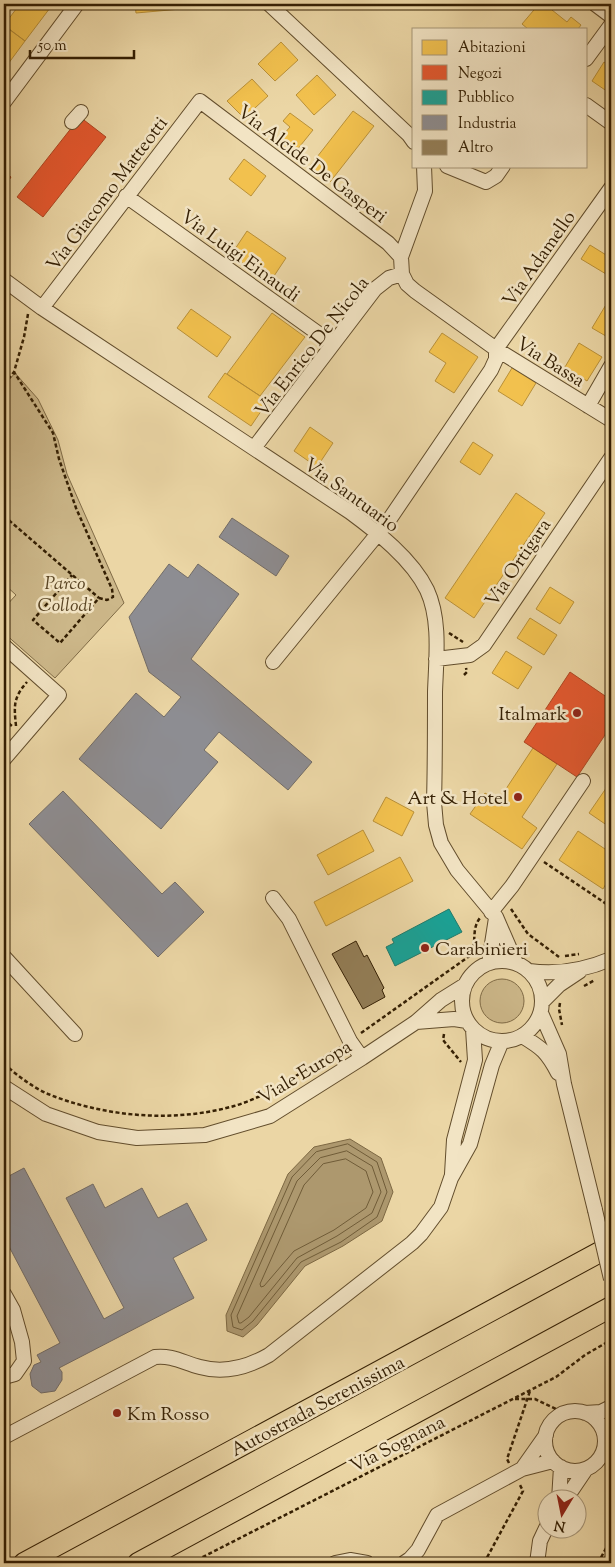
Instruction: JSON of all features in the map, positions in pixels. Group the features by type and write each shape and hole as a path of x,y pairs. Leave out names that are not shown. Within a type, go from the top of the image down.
{"highway":[{"name":"Autostrada Serenissima","path":"24,1563 611,1246"},
{"path":"138,1563 611,1307"}],"street":[{"path":"4,102 77,4"},
{"path":"269,4 412,139"},
{"path":"595,4 611,16"},
{"path":"588,56 611,25"},
{"name":"Via Giacomo Matteotti","path":"37,304 126,196 200,101"},
{"name":"Via Alcide De Gasperi","path":"200,101 388,243 401,257"},
{"path":"588,106 611,123"},
{"path":"402,274 401,257 426,191 424,168"},
{"path":"452,168 486,182 496,176 502,168"},
{"name":"Via Adamello","path":"273,662 379,533 491,370 496,359 496,349 611,188"},
{"name":"Via Luigi Einaudi","path":"126,196 334,344"},
{"name":"Via Bassa","path":"402,274 407,284 415,291 496,349 611,420"},
{"name":"Via Enrico De Nicola","path":"254,448 375,290 389,278 402,274"},
{"name":"Via Santuario","path":"4,280 37,304 350,512 379,533 397,550 418,575 427,590 435,623 434,802 436,825 441,843 457,870 494,915 516,963"},
{"path":"588,406 611,366"},
{"name":"Via Ortigara","path":"436,659 470,655 484,645 611,458"},
{"path":"4,646 59,695 4,758"},
{"path":"489,963 494,915 583,781"},
{"path":"273,898 290,919 350,1041 362,1058"},
{"path":"4,957 75,1034"},
{"path":"529,971 544,973 581,970 611,960"},
{"path":"451,1178 454,1140 475,1060 470,1025 463,1010 462,997 465,985 479,968 489,963 502,961 516,963 529,971 537,980 541,990 542,1007 559,1054 564,1084 611,1279"},
{"path":"470,1025 482,1036 491,1040 512,1040 522,1036 537,1022 542,1007 559,985 581,970"},
{"name":"Viale Europa","path":"4,1087 46,1114 98,1132 137,1138 205,1135 270,1116 416,1022 441,1000 465,985"},
{"name":"Viale Europa","path":"416,1022 454,1019 470,1025"},
{"path":"522,1036 540,1046 550,1056 564,1084"},
{"path":"4,1437 155,1357 170,1357 213,1370 242,1368 256,1363 269,1355 421,1234 441,1207 451,1178 470,1144 492,1065 502,1041"},
{"path":"4,1294 14,1310 22,1342 24,1361 15,1374 4,1377"},
{"path":"522,1469 554,1420 568,1412 601,1412 611,1407"},
{"path":"586,1413 599,1423 605,1440 604,1449"},
{"path":"572,1490 586,1469 600,1457 611,1431"},
{"path":"546,1434 548,1453 557,1464 569,1470 586,1469"},
{"path":"404,1563 418,1550 437,1515 522,1469 557,1464"},
{"path":"557,1464 558,1490"},
{"path":"537,1563 540,1540"},
{"path":"336,1563 350,1560 367,1563"}],"path":[{"path":"4,384 14,372 24,337 37,304"},
{"path":"4,516 99,598 107,600 113,597 112,589 76,508 59,459 53,433 14,372"},
{"path":"72,575 33,620 60,643 99,598"},
{"path":"4,719 16,730 14,706 18,692 35,674"},
{"path":"539,870 544,862 611,907"},
{"name":"Via Sognana","path":"191,1563 556,1377 585,1355 611,1340"},
{"path":"513,1399 535,1398 560,1411 568,1412"},
{"path":"598,1563 611,1539"},
{"path":"602,1563 611,1548"}],"green space":[{"name":"Parco Collodi","path":"15,373 38,399 58,440 67,474 124,603 55,678 4,633 4,608 16,595 4,584 4,386"},
{"path":"506,979 518,985 523,992 523,1010 518,1017 511,1022 498,1023 490,1020 483,1013 480,997 483,989 490,982"}],"water":[{"path":"350,1139 381,1158 393,1192 382,1221 343,1246 305,1266 257,1325 243,1337 227,1331 226,1315 288,1174 314,1147"}],"building: Abitazioni":[{"path":"20,4 53,4 25,41 4,25"},
{"path":"135,4 202,4 203,7 136,13"},
{"path":"539,4 551,4 555,7 552,10 567,22 571,17 581,25 579,28 527,28 522,24"},
{"path":"10,30 25,41 8,64 4,61 4,37"},
{"path":"281,42 298,60 275,81 258,64"},
{"path":"604,62 611,67 611,94 592,81"},
{"path":"317,75 336,95 314,115 296,95"},
{"path":"252,79 268,96 244,118 227,101"},
{"path":"353,111 374,126 330,182 310,166"},
{"path":"290,113 313,130 292,156 276,143 290,127 283,121"},
{"path":"244,159 266,176 251,196 229,179"},
{"path":"247,231 286,258 270,282 231,255"},
{"path":"590,245 611,258 611,277 581,259"},
{"path":"607,303 611,306 611,339 592,328"},
{"path":"191,309 231,337 217,357 177,328"},
{"path":"272,313 305,337 260,396 227,374"},
{"path":"442,333 478,357 454,393 435,381 446,363 429,352"},
{"path":"579,343 602,357 587,381 565,367"},
{"path":"512,368 536,383 522,406 498,391"},
{"path":"225,373 268,401 251,426 208,397"},
{"path":"310,427 333,443 317,467 294,451"},
{"path":"473,442 493,455 480,475 460,462"},
{"path":"516,493 545,513 474,618 445,598"},
{"path":"550,587 574,602 560,624 536,609"},
{"path":"530,618 557,635 544,655 517,638"},
{"path":"506,651 532,667 518,689 492,673"},
{"name":"Art & Hotel","path":"533,748 557,764 522,817 537,828 522,849 470,814 485,793 498,801"},
{"path":"611,781 611,828 589,813"},
{"path":"386,797 414,812 402,836 373,821"},
{"path":"363,830 374,851 328,875 317,855"},
{"path":"578,831 611,853 611,875 603,889 559,860"},
{"path":"400,857 413,881 326,926 314,902"}],"building: Negozi":[{"path":"80,117 106,137 43,217 17,197"},
{"path":"4,172 11,177 4,188"},
{"name":"Italmark","path":"570,672 611,700 611,726 577,777 524,742"}],"building: Pubblico":[{"path":"449,909 462,932 395,966 386,947 394,943 392,939"}],"building: Industria":[{"path":"232,518 289,556 276,576 219,537"},
{"path":"169,564 188,578 198,564 239,594 191,659 312,762 288,790 219,732 204,750 218,762 161,829 79,759 136,693 164,717 181,697 149,672 129,617"},
{"path":"63,791 162,894 175,882 204,912 158,957 29,824"},
{"path":"4,1166 9,1176 24,1168 104,1319 124,1308 66,1198 93,1184 105,1208 142,1188 158,1218 187,1203 207,1240 173,1258 194,1298 59,1368 62,1372 62,1380 55,1391 41,1393 32,1386 30,1374 34,1365 41,1362 37,1355 60,1343 4,1237"}],"building: Altro":[{"path":"356,941 364,957 367,955 384,988 382,990 385,997 363,1009 332,954"}],"place":[{"name":"Italmark","path":"577,713"},
{"name":"Art & Hotel","path":"518,797"},
{"name":"Carabinieri","path":"425,948"},
{"name":"Km Rosso","path":"117,1413"}]}
